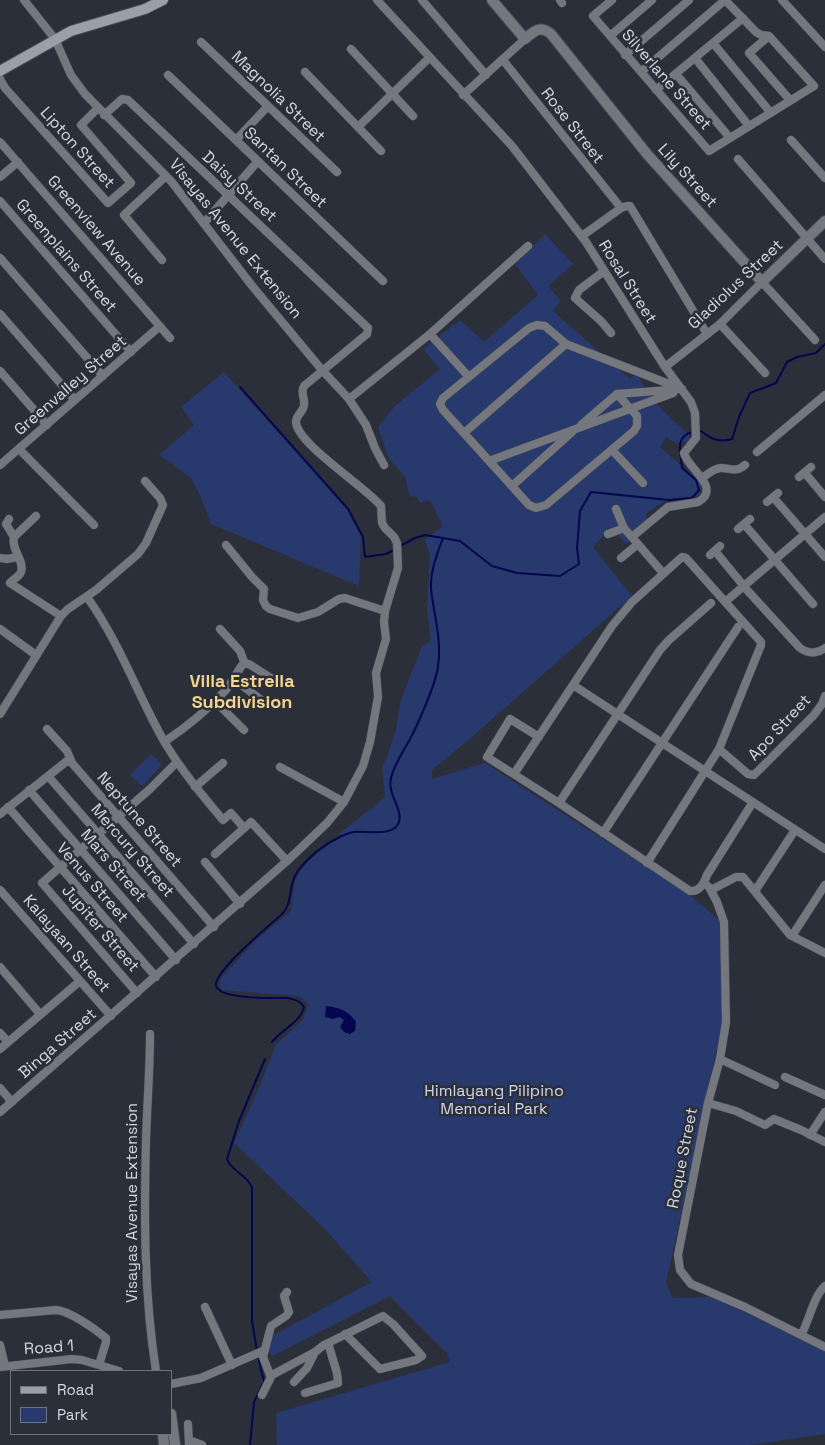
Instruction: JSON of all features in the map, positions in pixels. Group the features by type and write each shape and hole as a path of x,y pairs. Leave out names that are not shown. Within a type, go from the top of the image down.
{"main road":[{"path":"0,71 55,39 90,24 145,8 163,0"}],"street":[{"name":"Visayas Avenue Extension","path":"23,0 55,39 77,84 104,115 166,176 322,370 349,399 366,425 384,465"},
{"name":"Rosal Street","path":"377,0 512,146 582,236 665,367 682,389 695,413 696,429 692,443 684,453 685,458 702,478"},
{"path":"422,0 486,75"},
{"path":"464,96 525,39 492,0"},
{"name":"Silverlane Street","path":"612,0 602,3 593,16 708,151 814,86 769,36 761,35 725,0"},
{"path":"610,36 652,0"},
{"path":"626,55 689,0"},
{"path":"641,72 725,0"},
{"path":"782,0 825,47"},
{"path":"656,90 743,18"},
{"name":"Lily Street","path":"525,39 542,28 550,34 647,154 815,340"},
{"path":"769,36 749,53 790,100"},
{"name":"Magnolia Street","path":"201,42 337,172"},
{"path":"713,43 771,113"},
{"path":"351,49 413,116"},
{"path":"358,127 429,58"},
{"path":"695,58 750,126"},
{"name":"Rose Street","path":"503,60 620,208"},
{"path":"304,72 381,151"},
{"path":"676,74 730,138"},
{"name":"Santan Street","path":"168,75 383,281"},
{"name":"Lipton Street","path":"0,79 5,88 108,203 131,183 80,125 98,108"},
{"name":"Daisy Street","path":"104,115 122,99 128,100 364,323 369,331 322,370"},
{"path":"236,140 268,106"},
{"path":"791,140 825,178"},
{"name":"Greenview Avenue","path":"0,142 170,338"},
{"path":"738,158 825,259"},
{"path":"204,223 258,161"},
{"path":"0,177 18,162"},
{"path":"162,260 124,215 166,176"},
{"name":"Greenplains Street","path":"0,201 131,352"},
{"path":"582,236 620,208 630,206 707,334"},
{"name":"Gladiolus Street","path":"665,367 720,324 825,221"},
{"path":"349,399 430,334 528,246"},
{"path":"0,258 103,376"},
{"path":"604,271 580,290 574,298 601,321 611,333"},
{"path":"0,314 75,400"},
{"path":"720,324 765,373"},
{"path":"616,394 634,412 638,421 634,431 541,508 529,505 443,410 440,404 443,398 533,326 537,325 546,326 566,344 682,389"},
{"name":"Greenvalley Street","path":"2,461 19,449 160,326"},
{"path":"430,334 469,377"},
{"path":"464,433 566,344"},
{"name":"Binga Street","path":"0,1112 214,927 327,823 344,802 363,766 376,712 376,674 386,639 385,611 397,575 397,544 394,537 384,528 381,506 376,500 329,462 298,428 297,419 304,405 302,390 322,370"},
{"path":"0,371 47,425"},
{"path":"512,486 616,394 682,389"},
{"path":"490,461 682,389"},
{"path":"757,452 825,395"},
{"path":"19,449 94,525"},
{"path":"612,450 643,483"},
{"path":"632,537 668,507 702,500 706,494 706,487 702,478 714,470 720,468 738,470 746,465"},
{"path":"805,472 825,497"},
{"path":"0,714 61,616 134,559 146,543 162,505 160,498 145,481"},
{"path":"773,498 825,557"},
{"path":"616,510 624,528 662,574"},
{"path":"14,537 36,516"},
{"path":"726,602 825,517"},
{"path":"9,519 6,524 14,537 13,546 22,567 21,573 10,583 61,616"},
{"path":"744,524 813,604"},
{"path":"608,534 624,528"},
{"path":"621,558 638,544"},
{"path":"226,545 252,577 264,588 264,600 266,606 270,609 301,618 318,612 339,599 345,598 385,611"},
{"path":"715,551 744,587 800,648 811,653 825,648"},
{"path":"514,774 622,613 662,574 682,557 686,558 762,643 719,749 647,863"},
{"path":"0,558 18,558"},
{"path":"87,597 110,632 164,741 177,762 223,820 231,813 244,828"},
{"path":"559,803 664,645 711,603"},
{"path":"603,833 738,626"},
{"path":"220,628 240,651 245,664"},
{"path":"0,629 36,655"},
{"path":"164,741 190,723 215,701 234,679 241,666 249,664 277,682"},
{"path":"234,679 265,703"},
{"path":"573,685 825,849"},
{"name":"Apo Street","path":"719,749 752,776 818,710 825,696"},
{"path":"215,701 244,730"},
{"path":"818,710 824,717"},
{"path":"538,738 510,719 487,757 690,890 697,890 704,883 707,875 753,802"},
{"name":"Neptune Street","path":"47,730 67,751 72,762 214,927"},
{"path":"0,814 67,761 72,762"},
{"path":"60,866 150,789 177,762"},
{"path":"196,787 223,763"},
{"path":"280,767 344,802"},
{"name":"Mercury Street","path":"48,776 194,944"},
{"name":"Mars Street","path":"29,790 176,960"},
{"name":"Venus Street","path":"8,807 156,977"},
{"path":"215,854 251,822 287,861"},
{"path":"755,892 795,830"},
{"path":"205,862 240,904"},
{"name":"Jupiter Street","path":"60,866 42,883 137,993"},
{"path":"704,883 711,890 736,876 740,876 792,936 825,953"},
{"path":"792,936 825,885"},
{"name":"Kalayaan Street","path":"0,890 111,1016"},
{"name":"Roque Street","path":"711,890 720,908 724,922 727,1011 720,1060 708,1103 678,1255 680,1270 691,1284 739,1304 825,1347"},
{"path":"0,968 40,1014"},
{"path":"0,1049 80,980"},
{"path":"0,1033 8,1042"},
{"name":"Visayas Avenue Extension","path":"150,1034 146,1141 145,1249 148,1313 156,1370"},
{"path":"720,1060 775,1085"},
{"path":"785,1077 825,1095"},
{"path":"0,1088 12,1102"},
{"path":"708,1103 736,1112 765,1125 774,1120 825,1142"},
{"path":"810,1135 825,1112"},
{"path":"801,1334 810,1318 816,1296 825,1286"},
{"path":"172,1384 201,1378 259,1353 271,1326 289,1312 284,1296 287,1292"},
{"path":"205,1307 232,1365"},
{"path":"0,1315 63,1311 106,1338 99,1365"},
{"path":"262,1395 272,1375 328,1343 345,1334 383,1316 393,1324 422,1356 416,1360 380,1369 345,1334"},
{"path":"305,1393 338,1383 328,1343"},
{"path":"0,1345 2,1366"},
{"path":"294,1382 307,1368 314,1352"},
{"path":"259,1353 263,1357 268,1373 272,1375"},
{"name":"Road 1","path":"2,1366 72,1358 116,1370"},
{"path":"172,1422 175,1445"},
{"path":"188,1424 189,1443 202,1445"}],"green space":[{"name":"Himlayang Pilipino Memorial Park","path":"545,234 573,264 548,286 561,301 553,311 630,379 638,373 652,398 690,435 688,442 676,443 666,437 660,447 699,481 701,489 699,495 663,502 650,511 646,514 647,519 626,544 612,527 593,547 632,596 432,770 432,779 485,763 691,896 719,920 724,1015 666,1283 673,1298 713,1297 825,1351 825,1434 750,1445 277,1445 276,1413 450,1362 447,1353 390,1296 272,1356 264,1340 372,1282 324,1228 234,1143 276,1044 302,1021 308,1004 298,996 222,990 219,985 222,977 258,938 291,911 295,883 303,868 322,850 340,839 338,835 385,797 382,766 395,733 401,700 422,646 431,641 427,609 430,555 425,540 443,526 431,502 425,500 421,503 417,497 409,496 406,478 389,459 378,427 395,406 440,369 423,349 460,320 484,342 538,295 515,264"},
{"path":"224,372 347,509 361,537 359,586 211,524 191,478 159,455 194,425 181,407"},
{"path":"151,754 162,765 142,786 130,775"}],"shaded area":[{"path":"326,1006 335,1007 347,1012 356,1022 355,1031 350,1034 344,1032 340,1027 344,1020 339,1017 333,1019 325,1017"}],"waterway":[{"path":"697,431 723,441 732,439 750,393 776,383 787,362 797,357 816,353 825,344"},
{"path":"240,387 348,509 363,537 365,557 386,554 396,549"},
{"path":"400,546 425,535 460,541 492,566 517,573 560,576 579,564 577,548 580,511 591,492 669,500 692,498 699,490 696,480 682,468 680,446 683,437 693,432"},
{"path":"272,1042 299,1017 304,1007 301,1003 288,998 261,998 227,994 220,991 216,986 217,979 232,960 285,911 295,876 313,855 345,835 354,832 385,832 396,827 399,822 399,812 390,784 392,773 426,705 438,667 438,637 431,582 434,563 443,538"},
{"path":"257,1351 252,1321 252,1187 247,1179 232,1167 227,1159 239,1121 265,1059"},
{"path":"250,1445 254,1402 264,1382 258,1356"}],"district":[{"name":"Villa Estrella Subdivision","path":"242,692"}]}
